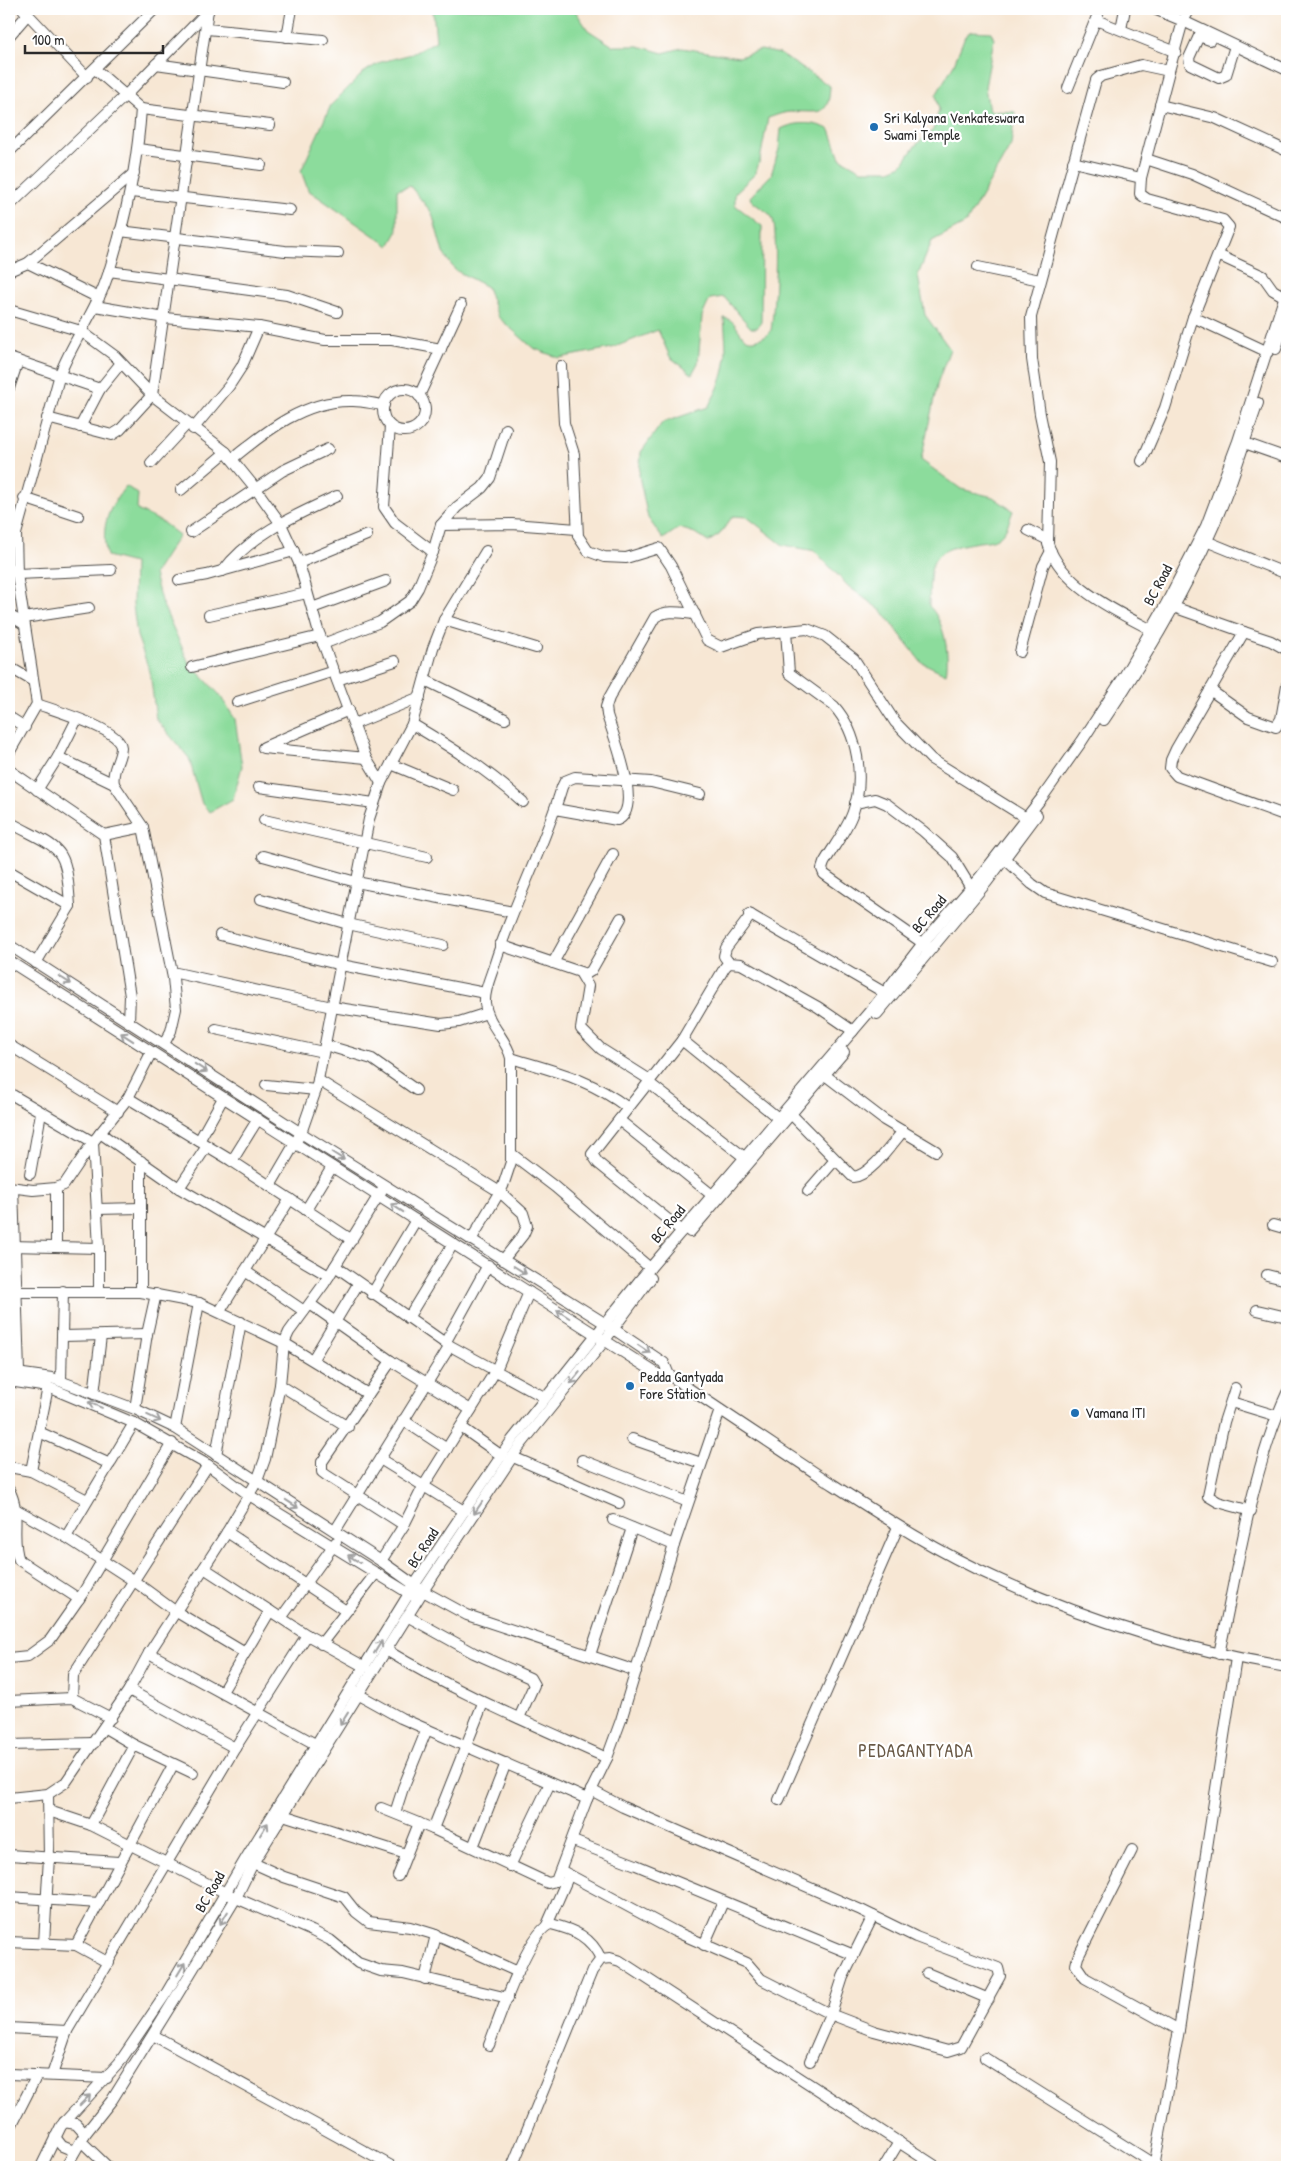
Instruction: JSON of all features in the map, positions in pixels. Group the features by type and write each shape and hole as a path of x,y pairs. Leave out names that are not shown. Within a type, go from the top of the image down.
{"street":[{"path":"9,152 155,9"},
{"path":"287,37 292,9"},
{"path":"1068,88 1100,9"},
{"path":"1121,29 1126,9"},
{"path":"1154,9 1216,40 1287,70"},
{"path":"1142,461 1165,408 1193,317 1228,232 1227,223 1142,197 1139,189 1169,71 1176,52 1183,22 1190,9"},
{"path":"47,418 112,435 120,430 152,395 177,238 209,10"},
{"path":"9,206 126,95 209,10"},
{"path":"9,36 25,11 87,77"},
{"path":"1096,20 1176,52"},
{"path":"207,29 323,40"},
{"path":"1216,40 1199,36 1189,58 1190,64 1219,78 1224,77 1234,48"},
{"path":"156,64 283,82"},
{"path":"1020,652 1049,546 1050,462 1041,422 1032,359 1032,317 1040,280 1096,80 1101,76 1141,64 1169,71"},
{"path":"95,69 141,109 270,125"},
{"path":"1160,105 1215,118 1287,151"},
{"path":"9,753 37,704 24,621 13,572 19,521 60,374 97,302 109,271 131,192 138,149 141,109"},
{"path":"138,149 261,164"},
{"path":"1146,159 1192,174 1287,218"},
{"path":"1072,162 1141,178"},
{"path":"9,271 28,263 134,173"},
{"path":"131,192 290,210"},
{"path":"120,231 285,251 338,253"},
{"path":"1218,256 1263,276 1273,290 1286,293"},
{"path":"28,263 97,302 165,318 259,327 325,340 392,340 441,349"},
{"path":"978,267 1040,280"},
{"path":"109,271 287,295 337,312"},
{"name":"BC Road","path":"41,2167 64,2122 107,2078 232,1896 246,1858 317,1745 354,1692 365,1667 417,1592 464,1511 544,1397 601,1337 825,1075 851,1036 885,993 1004,858 1082,741 1123,678 1150,629 1169,606 1206,541 1227,493 1286,293"},
{"path":"419,396 461,305"},
{"path":"9,310 81,331 121,363 152,395 229,456 256,489 281,524 294,551 322,640 366,758 381,783"},
{"name":"BC Road","path":"610,1326 650,1268 744,1157 851,1036 926,946 971,888 1029,820 1050,799 1131,680 1169,606 1206,526 1241,442 1287,315"},
{"path":"1193,317 1268,352"},
{"path":"151,463 230,386 242,366 259,327"},
{"path":"9,388 13,359 100,389"},
{"path":"80,427 100,389 121,363"},
{"path":"560,366 564,423 574,454 578,536 588,551 604,557 626,558 659,548 671,566 708,640 721,646 758,634 786,631 807,629 825,636 854,659 895,722 931,759 1029,820"},
{"path":"400,390 413,392 419,396 425,408 422,422 410,430 396,430 390,426 383,416 384,405 388,396 400,390"},
{"path":"180,490 229,456 304,410 322,404 352,401 384,405"},
{"path":"390,426 384,507 395,523 433,552"},
{"path":"192,667 322,640 380,622 410,601 418,588 433,552 441,525 457,507 482,488 490,478 506,429"},
{"path":"1241,442 1287,458"},
{"path":"191,532 282,470 328,449"},
{"path":"223,571 236,553 281,524 337,496"},
{"path":"24,498 78,516"},
{"path":"9,515 19,521"},
{"path":"441,525 512,524 577,528"},
{"path":"1028,530 1049,546 1061,565 1087,592 1114,610 1150,629"},
{"path":"299,563 367,534"},
{"path":"1206,541 1287,574"},
{"path":"179,580 223,571 294,551"},
{"path":"270,1186 301,1133 317,1085 364,842 381,783 412,724 433,648 444,620 486,551"},
{"path":"13,572 111,570"},
{"path":"312,608 386,581"},
{"path":"209,616 308,593"},
{"path":"1169,606 1271,641 1287,650"},
{"path":"9,615 24,621 89,608"},
{"path":"555,809 617,820 622,818 629,800 626,780 607,715 609,698 655,616 670,612 695,614"},
{"path":"444,620 536,648"},
{"path":"786,631 789,673 840,712 858,753 855,803 850,819 824,863 822,869 824,874 926,946"},
{"path":"1244,632 1176,749 1170,768 1177,776 1287,816"},
{"path":"237,702 395,661"},
{"path":"9,667 33,682"},
{"path":"425,680 505,719"},
{"path":"1210,690 1248,717 1276,726 1280,719 1287,685"},
{"path":"354,724 420,697"},
{"path":"37,704 99,727 118,739 120,750 114,766 114,784"},
{"path":"349,710 263,748 366,758"},
{"path":"9,717 25,727"},
{"path":"37,790 58,757 77,719"},
{"path":"412,724 498,779 523,802"},
{"path":"58,757 114,784 143,827 172,972 176,1008 171,1031 164,1044"},
{"path":"391,764 453,790"},
{"path":"9,770 104,835 143,827"},
{"path":"471,1240 500,1192 509,1172 513,1155 510,1051 487,1013 485,994 500,944 555,809 562,787 569,778 626,780 651,782 700,794"},
{"path":"259,787 374,804"},
{"path":"855,803 874,799 887,804 923,831 952,857 971,888"},
{"path":"264,820 427,857"},
{"path":"9,822 58,848 64,857 68,870 70,906 36,963"},
{"path":"104,835 130,996 129,1020"},
{"path":"554,963 613,854"},
{"path":"264,856 356,882 513,912"},
{"path":"1004,858 1032,884 1045,893 1272,962"},
{"path":"9,871 70,906"},
{"path":"261,899 348,924 443,945"},
{"path":"851,1036 818,1007 741,964 730,963 724,956 726,948 750,914 885,993"},
{"path":"500,944 580,974 591,972 621,918"},
{"path":"220,935 341,965 485,994"},
{"path":"9,945 129,1020 301,1133 610,1326 664,1363 669,1375 898,1527 994,1578 1079,1613 1219,1654 1287,1667"},
{"path":"9,962 659,1375 669,1375"},
{"path":"682,1231 593,1158 593,1151 682,1040 730,963"},
{"path":"172,972 332,1008 441,1024 459,1022 487,1013"},
{"path":"580,974 588,986 582,1029 601,1049 650,1080 649,1083 744,1157"},
{"path":"216,1029 324,1048 372,1059 416,1090"},
{"path":"682,1040 778,1118"},
{"path":"9,1046 118,1112"},
{"path":"151,1053 128,1098 93,1142 71,1178 64,1185 56,1188 33,1190 11,1188 12,1246 16,1292 14,1372 61,1381 135,1409 174,1428 382,1562 417,1592"},
{"path":"511,1058 580,1078 607,1092 628,1108"},
{"path":"825,1075 884,1120 936,1151"},
{"path":"266,1085 317,1085 500,1192 512,1206 523,1213 527,1220 523,1235 503,1260"},
{"path":"9,1093 93,1142"},
{"path":"128,1098 232,1161 352,1240"},
{"path":"179,1188 203,1144 223,1098"},
{"path":"30,1174 41,1113"},
{"path":"791,1114 853,1177 859,1177 867,1172 904,1131"},
{"path":"232,1161 258,1119"},
{"path":"618,1120 712,1194"},
{"path":"100,1133 179,1188 329,1276"},
{"path":"93,1142 99,1248 99,1291"},
{"path":"513,1155 555,1187 650,1268"},
{"path":"808,1191 835,1160"},
{"path":"141,1161 141,1292"},
{"path":"306,1210 332,1167"},
{"path":"9,1798 48,1794 66,1782 105,1728 175,1611 227,1532 257,1481 265,1459 280,1385 284,1342 352,1240 377,1195 386,1186"},
{"path":"56,1188 56,1246"},
{"path":"220,1311 290,1199"},
{"path":"97,1209 141,1208"},
{"path":"372,1294 416,1220"},
{"path":"1273,1225 1287,1228"},
{"path":"408,1318 453,1244"},
{"path":"12,1246 99,1248"},
{"path":"281,1618 332,1546 358,1496 448,1345 488,1265"},
{"path":"335,1266 372,1294 448,1345 544,1397"},
{"path":"245,1271 336,1322 426,1384 471,1410"},
{"path":"1267,1275 1287,1280"},
{"path":"313,1359 358,1284"},
{"path":"16,1292 63,1290 141,1292 198,1303 220,1311 284,1342 368,1394"},
{"path":"61,1381 63,1290"},
{"path":"382,1562 404,1525 423,1487 496,1370 529,1292"},
{"path":"135,1409 147,1334 156,1294"},
{"path":"174,1428 198,1303"},
{"path":"1257,1310 1287,1317"},
{"path":"216,1455 241,1322"},
{"path":"63,1336 147,1334"},
{"path":"94,1394 102,1336"},
{"path":"66,2167 83,2137 112,2100 153,2035 232,1896 283,1816 354,1692 386,1650 407,1616 417,1592 601,1337"},
{"path":"391,1361 348,1427 322,1462 322,1467 326,1475 404,1525"},
{"path":"9,1381 48,1386 134,1422 208,1465 249,1495 376,1573 417,1592 493,1626 636,1671"},
{"path":"280,1385 348,1427"},
{"path":"31,1472 48,1386"},
{"path":"1236,1388 1208,1496 1210,1499 1251,1511"},
{"path":"1219,1654 1251,1511 1277,1416 1287,1393"},
{"path":"1231,1402 1277,1416"},
{"path":"489,2045 518,1972 534,1938 547,1926 566,1873 572,1841 589,1795 607,1758 636,1671 674,1545 720,1410"},
{"path":"403,1420 447,1449"},
{"path":"66,1538 134,1422"},
{"path":"461,1427 502,1456"},
{"path":"39,1432 110,1464"},
{"path":"632,1439 701,1463"},
{"path":"9,1658 28,1656 50,1640 79,1599 172,1443"},
{"path":"513,1457 619,1502"},
{"path":"380,1459 464,1511"},
{"path":"582,1460 688,1502"},
{"path":"72,1698 73,1675 208,1465"},
{"path":"9,1467 31,1472 87,1500"},
{"path":"10,1496 17,1510 102,1560 175,1611 245,1653"},
{"path":"17,1510 12,1543 19,1560 79,1599"},
{"path":"613,1520 674,1545"},
{"path":"779,1800 898,1527"},
{"path":"590,1655 632,1528"},
{"path":"227,1532 346,1611"},
{"path":"204,1568 306,1635 365,1667"},
{"path":"321,1644 376,1573"},
{"path":"222,1692 270,1612"},
{"path":"407,1616 474,1653 530,1678 534,1685 519,1718"},
{"path":"52,2075 67,2031 235,1748 259,1713 306,1635"},
{"path":"386,1650 426,1674 483,1703 607,1758"},
{"path":"149,1653 317,1745"},
{"path":"984,2058 1155,2166 1179,2030 1236,1658"},
{"path":"129,1690 235,1748"},
{"path":"354,1692 427,1729 506,1762 550,1783 630,1810 873,1916 916,1937 998,1968 1000,1976 989,1999 960,2047 956,2050 948,2050 874,2031 830,2014 761,1979 747,1963 704,1945 566,1873"},
{"path":"9,1700 72,1698 111,1718"},
{"path":"433,1829 483,1703"},
{"path":"105,1728 173,1765 193,1773"},
{"path":"395,1813 427,1729"},
{"path":"9,1745 94,1743"},
{"path":"91,1825 134,1745"},
{"path":"473,1848 506,1762"},
{"path":"76,1945 129,1843 173,1765"},
{"path":"510,1866 550,1783"},
{"path":"44,1943 49,1858 48,1794"},
{"path":"380,1808 418,1822 548,1882 556,1881 566,1873"},
{"path":"48,1811 91,1825 168,1862 232,1896 330,1940 358,1963 381,1971 508,1998"},
{"path":"283,1816 406,1854"},
{"path":"398,1876 418,1822"},
{"path":"572,1841 636,1865 854,1955"},
{"path":"1132,1850 1078,1957 1076,1965 1085,1978 1179,2030"},
{"path":"9,1855 119,1862"},
{"path":"253,1863 284,1877 344,1897 356,1912 369,1922 410,1927 436,1935 518,1972"},
{"path":"9,1897 99,1903"},
{"path":"704,1945 723,1902"},
{"path":"810,2061 830,2014 842,1977 873,1916"},
{"path":"547,1926 560,1926 588,1938 601,1959"},
{"path":"425,1979 436,1935"},
{"path":"9,1942 76,1945 109,1963"},
{"path":"512,2167 592,1970 601,1959 610,1958 620,1961 937,2167"},
{"path":"927,1973 989,1999"},
{"path":"9,2028 67,2031"},
{"path":"153,2035 393,2167"},
{"path":"9,2074 107,2078"},
{"path":"9,2130 12,2120 37,2074"},
{"path":"64,2122 76,2124 83,2137 108,2167"},
{"path":"55,2137 62,2146 74,2151"},
{"path":"884,2167 899,2142"}],"green space":[{"path":"433,9 574,9 588,30 613,46 638,46 663,53 682,48 739,57 761,50 780,54 830,86 829,97 824,109 815,112 788,112 768,118 760,160 755,174 735,193 735,205 762,226 761,322 757,328 751,328 724,297 710,299 702,316 698,363 692,374 670,357 658,330 612,348 559,358 533,348 498,317 487,287 455,270 443,253 432,213 410,186 397,190 397,232 389,246 308,190 301,171 331,105 364,72 381,62 412,54 436,41"},
{"path":"971,31 991,32 994,39 985,87 989,111 1015,112 1011,145 966,223 932,241 918,275 925,315 950,349 938,381 921,460 961,489 993,497 1013,511 1005,530 999,537 963,545 941,553 932,567 929,606 939,620 945,638 946,674 921,662 883,612 848,586 815,551 783,545 747,517 733,516 719,535 708,542 695,533 679,528 663,539 648,518 639,476 641,452 662,423 708,407 715,394 720,384 725,364 724,318 734,323 747,339 760,338 767,335 771,330 775,272 774,225 772,217 753,202 750,197 771,175 779,149 781,129 787,126 806,123 825,127 830,130 840,158 861,170 890,170 902,165 915,146 933,130 939,110 936,95 954,64 965,36"},
{"path":"126,486 138,494 137,510 162,522 179,535 154,574 161,601 189,663 219,694 235,719 242,766 233,799 210,812 202,804 189,758 156,719 150,672 137,636 133,605 134,563 107,556 104,536 107,518 114,502"}],"place":[{"name":"Sri Kalyana Venkateswara Swami Temple","path":"874,127"},
{"name":"Pedda Gantyada Fore Station","path":"630,1386"},
{"name":"Vamana ITI","path":"1075,1413"}],"district":[{"name":"PEDAGANTYADA","path":"916,1751"}]}
